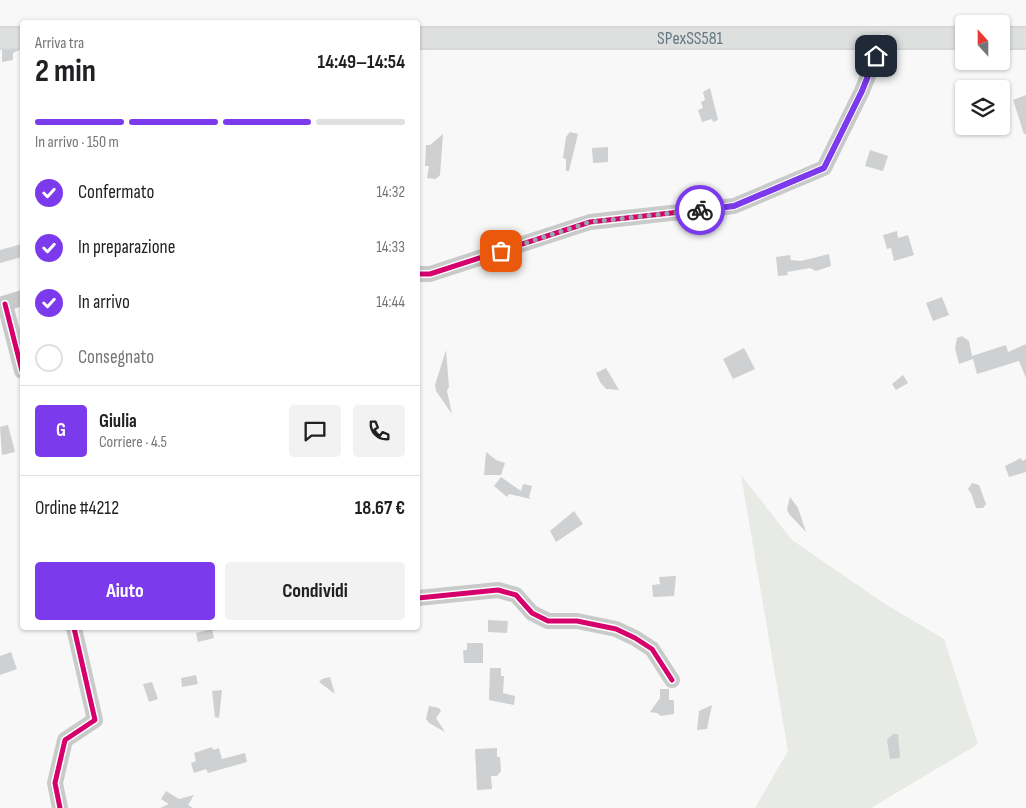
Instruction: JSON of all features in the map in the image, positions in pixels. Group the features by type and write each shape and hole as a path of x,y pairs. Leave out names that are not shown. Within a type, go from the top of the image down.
{"main road":[{"path":"0,38 20,38"},
{"name":"SPexSS581","path":"420,38 955,38"},
{"path":"1010,38 1026,38"}],"street":[{"path":"420,274 430,274 590,222 734,206 824,168 862,91 883,38"},
{"path":"20,299 2,304 20,363"},
{"path":"420,598 498,590 516,595 532,613 548,621 577,621 616,629 635,638 652,649 672,680"},
{"path":"60,808 55,783 65,740 95,720 74,630"}],"shaded area":[{"path":"741,475 792,540 885,604 944,639 978,744 871,808 755,808 788,751"}],"building":[{"path":"2,50 19,50 13,53 13,60 2,62"},
{"path":"710,88 718,120 713,122 712,119 702,122 698,110 703,108 701,102 705,100 703,92"},
{"path":"1026,95 1026,134 1024,134 1013,100"},
{"path":"570,132 578,134 569,171 566,171 566,159 563,158 566,137"},
{"path":"443,134 440,175 436,179 427,178 429,166 425,166 426,145 430,145"},
{"path":"608,147 608,162 593,163 592,148"},
{"path":"870,150 888,156 883,171 865,166"},
{"path":"897,231 898,238 908,235 914,255 894,261 891,248 887,249 883,235"},
{"path":"20,245 20,258 0,263 0,250"},
{"path":"829,254 831,266 816,271 810,268 787,272 788,275 778,276 776,257 790,255 791,260 801,261"},
{"path":"942,297 949,315 933,321 926,303"},
{"path":"962,336 969,341 972,356 1006,345 1008,352 1026,344 1026,378 1019,361 977,374 973,359 959,364 955,348 957,338"},
{"path":"744,348 755,369 733,379 723,359"},
{"path":"446,350 449,387 447,391 452,414 436,391 435,385"},
{"path":"606,368 619,390 606,389 600,382 596,373"},
{"path":"903,375 908,383 896,390 892,384"},
{"path":"8,425 15,452 2,455 0,427"},
{"path":"486,452 496,460 505,463 501,475 484,475"},
{"path":"1021,458 1022,461 1026,459 1026,472 1009,477 1005,466"},
{"path":"501,477 521,491 523,484 532,486 529,497 531,499 509,494 507,497 494,486"},
{"path":"972,483 979,485 986,504 983,508 976,508 968,489"},
{"path":"790,497 798,508 806,532 789,514 787,509"},
{"path":"574,511 583,524 556,542 550,531"},
{"path":"676,576 674,596 653,597 652,585 660,584 659,577"},
{"path":"488,620 508,621 507,633 488,632"},
{"path":"212,630 214,638 198,642 196,633"},
{"path":"467,643 483,643 483,663 464,663 463,650 467,650"},
{"path":"11,652 17,669 0,675 0,656"},
{"path":"490,668 501,668 501,676 504,676 503,693 515,696 514,705 489,700"},
{"path":"196,675 198,684 182,687 181,678"},
{"path":"330,677 335,694 319,682"},
{"path":"152,682 158,699 149,702 143,684"},
{"path":"660,689 669,689 669,700 674,700 674,714 661,716 650,712 660,698"},
{"path":"222,690 219,718 215,717 212,691"},
{"path":"712,705 707,729 697,730 699,711"},
{"path":"429,706 439,708 441,711 436,718 445,732 429,723 426,719"},
{"path":"893,734 898,734 900,758 890,759 887,740"},
{"path":"212,747 213,750 219,748 222,759 245,753 247,762 208,773 206,769 194,773 191,763 196,761 194,753"},
{"path":"497,748 497,757 500,757 501,771 497,776 491,776 492,789 477,790 475,749"},
{"path":"166,791 179,799 194,795 188,805 193,808 160,808 169,804 161,799"}],"cycle path":[{"path":"420,274 430,274 590,222 734,206 824,168 862,91 883,38"},
{"path":"5,304 20,363"},
{"path":"420,598 498,590 516,595 532,613 548,621 577,621 616,629 635,638 652,649 672,680"},
{"path":"60,808 55,783 65,740 95,720 74,630"}],"way so far":[{"path":"501,251 590,222 700,210"}],"route":[{"path":"700,210 734,206 824,168 862,91 876,56"}]}
